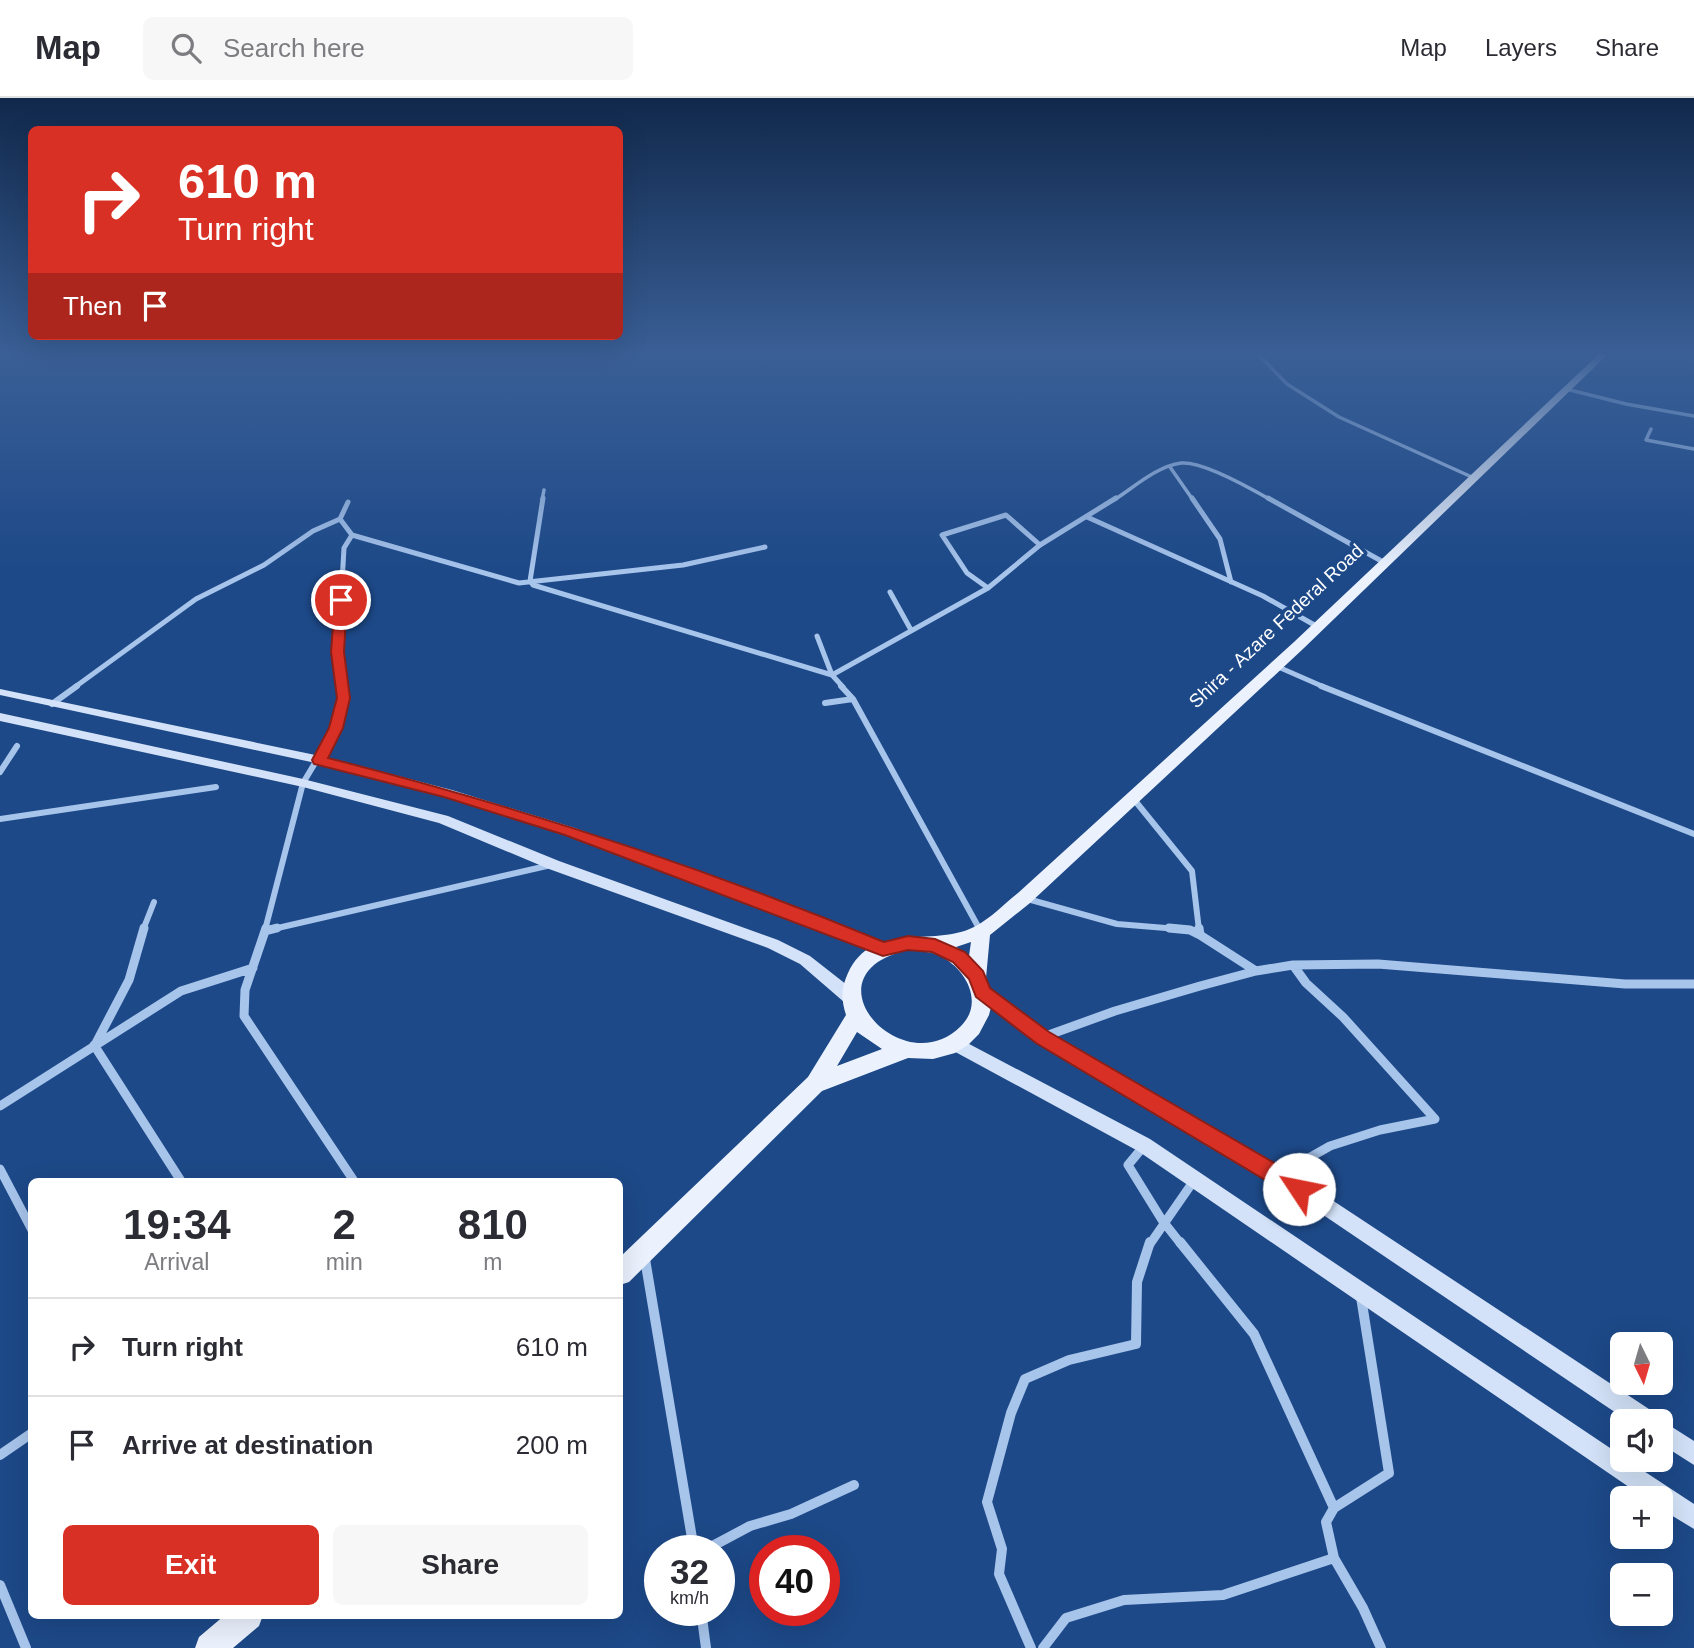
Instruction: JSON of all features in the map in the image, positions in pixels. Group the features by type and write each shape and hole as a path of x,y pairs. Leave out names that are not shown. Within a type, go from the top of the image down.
{"main road":[{"name":"Shira - Azare Federal Road","path":"935,946 981,932 1024,898 1318,627 1528,426"},
{"path":"853,1007 875,1038 904,1050 930,1051 954,1043 972,1030 982,1012 981,932"},
{"path":"623,1270 815,1084 853,1007 858,969 883,949 908,943 935,946 959,957 980,984"},
{"path":"815,1084 904,1050"}],"street":[{"path":"1360,426 1475,478"},
{"path":"1651,429 1646,440 1694,449"},
{"path":"530,581 533,585 832,675 988,588 1040,545 1170,467 1182,463 1238,481 1385,563"},
{"path":"1170,467 1220,540 1231,582"},
{"path":"530,581 544,490"},
{"path":"52,704 196,599 264,565 313,531 340,519 348,502"},
{"path":"988,588 978,584 952,555 942,536 1006,515 1040,545"},
{"path":"1087,517 1231,582 1318,627"},
{"path":"340,519 352,535 519,583 683,565 765,547"},
{"path":"352,535 344,548 338,652 343,698 336,728 303,783 265,931 245,990 244,1016 352,1178"},
{"path":"890,592 911,630"},
{"path":"817,636 832,675 853,699 981,932"},
{"path":"1276,666 1694,834"},
{"path":"0,692 319,760 447,793 570,831 823,924 883,949"},
{"path":"825,703 853,699"},
{"path":"0,717 303,783 443,819 554,865 773,944 805,960 853,1007"},
{"path":"0,772 16,746"},
{"path":"0,819 216,787"},
{"path":"1132,797 1192,872 1200,935"},
{"path":"265,931 554,865"},
{"path":"1024,898 1117,924 1190,930 1256,971"},
{"path":"94,1045 129,980 139,940 154,902"},
{"path":"1042,1037 1115,1011 1256,971 1293,965 1378,964 1625,984 1694,984"},
{"path":"1279,1175 1330,1146 1380,1130 1435,1119 1293,965"},
{"path":"0,1106 181,991 253,968"},
{"path":"980,984 1042,1037 1279,1175 1629,1409"},
{"path":"954,1043 1144,1145 1694,1518"},
{"path":"94,1045 179,1178"},
{"path":"1144,1145 1128,1166 1162,1220 1254,1334 1334,1508"},
{"path":"0,1169 28,1222"},
{"path":"1031,1648 999,1574 1002,1549 987,1502 1010,1413 1025,1379 1069,1360 1136,1344 1139,1327 1138,1273 1162,1220 1195,1178"},
{"path":"643,1251 691,1535"},
{"path":"1361,1294 1389,1473 1334,1508 1326,1522 1334,1558 1363,1608 1381,1648"},
{"path":"0,1455 28,1436"},
{"path":"1673,1439 1694,1454"},
{"path":"733,1535 750,1526 791,1514 854,1485"},
{"path":"1043,1648 1066,1618 1124,1600 1223,1595 1334,1558"},
{"path":"0,1585 26,1648"},
{"path":"703,1626 706,1648"}],"route":[{"path":"341,600 338,652 343,698 336,728 319,760 447,793 570,831 823,924 883,949 908,943 935,946 959,957 977,976 982,992 1042,1037 1299,1189"}]}
